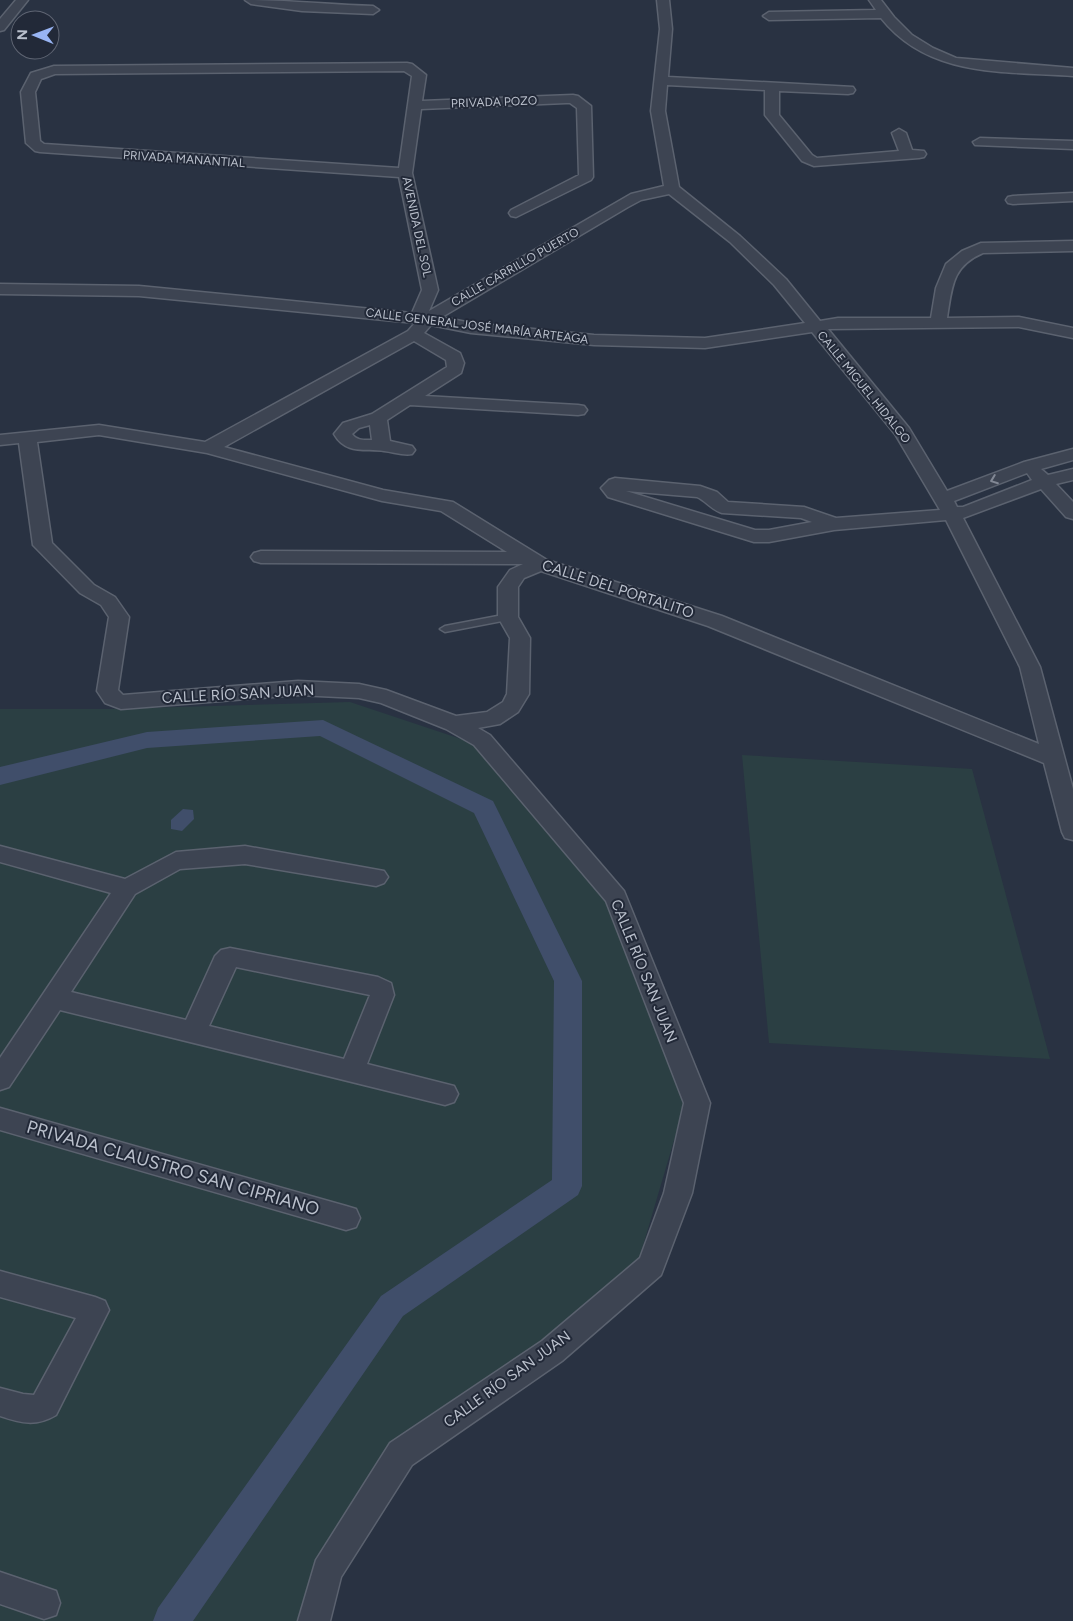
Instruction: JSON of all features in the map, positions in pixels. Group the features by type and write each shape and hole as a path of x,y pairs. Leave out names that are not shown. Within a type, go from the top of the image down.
{"street":[{"path":"0,27 22,0"},
{"path":"252,0 302,7 373,10"},
{"path":"663,0 666,29 658,111 672,189"},
{"path":"876,0 883,14 896,28 928,51 953,62 1073,72"},
{"path":"780,2 796,15"},
{"path":"768,16 883,14"},
{"name":"PRIVADA MANANTIAL","path":"405,173 40,148 33,143 28,92 29,71 420,70"},
{"name":"AVENIDA DEL SOL","path":"420,70 405,173 441,290 420,324"},
{"path":"661,81 848,90"},
{"path":"772,86 772,115 807,158 814,162 913,155 898,133"},
{"name":"PRIVADA POZO","path":"415,105 585,99 586,177 516,212"},
{"path":"980,142 1073,145"},
{"name":"CALLE CARRILLO PUERTO","path":"208,448 636,197 672,189"},
{"name":"CALLE MIGUEL HIDALGO","path":"672,189 735,240 780,282 903,432 948,506 1030,667 1073,832"},
{"path":"1013,200 1073,197"},
{"path":"938,323 944,288 954,264 967,254 981,248 1073,246"},
{"name":"CALLE GENERAL JOSÉ MARÍA ARTEAGA","path":"0,289 140,291 420,324 594,340 705,343 838,323 1019,322 1073,333"},
{"name":"AVENIDA DEL SOL","path":"441,290 469,294"},
{"path":"406,450 382,445 352,443 347,441 344,434 345,430 353,424 378,418 455,369 454,357 420,324"},
{"path":"408,400 578,410"},
{"path":"378,418 382,445"},
{"name":"CALLE DEL PORTALITO","path":"0,440 99,430 208,448 382,495 446,506 534,561 715,621 1053,758"},
{"name":"CALLE RÍO SAN JUAN","path":"27,438 43,545 87,589 108,601 119,617 107,691 112,698 121,702 298,688 359,692 386,697 454,724 482,740 616,897 697,1103 678,1193 651,1266 552,1351 401,1454 327,1571 314,1621"},
{"path":"948,506 968,490 1030,466 1073,454"},
{"path":"1030,466 1073,513"},
{"path":"834,524 804,513 734,509 722,506 710,496 700,492 615,484 610,488 615,494 754,536 770,536 948,506 966,512 1044,482 1073,474"},
{"path":"968,490 986,504"},
{"path":"261,557 534,561"},
{"path":"454,724 492,719 511,708 518,694 520,638 508,617 508,587 517,574 534,561"},
{"path":"0,854 126,888"},
{"path":"1,1074 126,888 176,861 245,856 376,877"},
{"path":"193,1033 224,963 230,957 378,987 382,990 382,995 352,1072"},
{"path":"52,998 445,1094"},
{"name":"PRIVADA CLAUSTRO SAN CIPRIANO","path":"0,1119 346,1218"},
{"path":"0,1284 96,1310 45,1405 39,1410 31,1411 0,1402"},
{"path":"0,1588 44,1602"}],"lane":[{"path":"445,629 508,617"}],"green space":[{"path":"350,702 476,744 604,897 685,1103 637,1266 537,1351 387,1454 312,1570 298,1621 0,1621 0,709 109,709"},
{"path":"742,755 972,769 1050,1059 769,1043"}],"water":[{"path":"183,809 193,810 194,819 182,831 171,829 171,820"}],"waterway":[{"path":"0,776 147,740 323,728 484,807 568,981 567,1186 392,1306 171,1621"}]}
